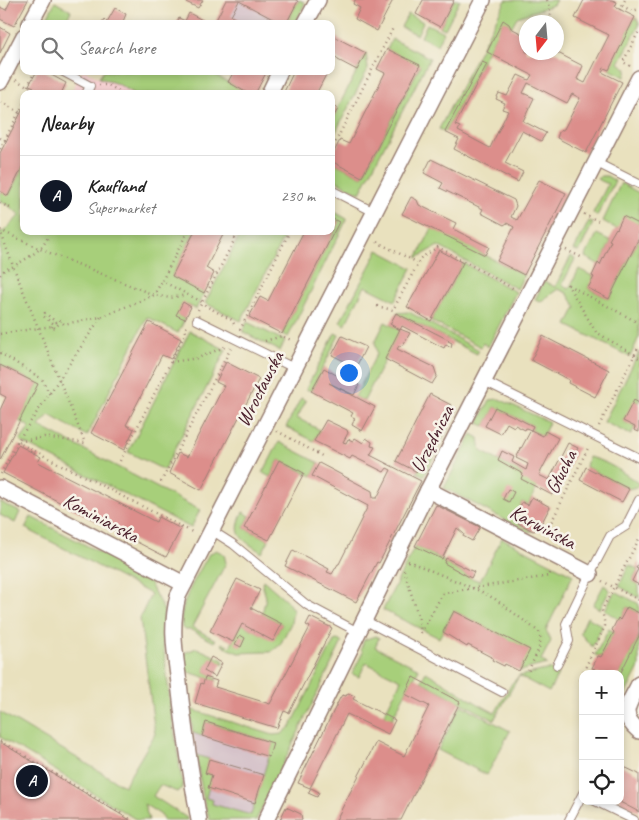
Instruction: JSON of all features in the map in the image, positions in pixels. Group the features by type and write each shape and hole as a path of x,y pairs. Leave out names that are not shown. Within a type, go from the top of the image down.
{"street":[{"path":"32,20 43,0"},
{"path":"307,20 318,0"},
{"name":"Wrocławska","path":"199,820 172,625 178,596 483,0"},
{"path":"7,80 20,50"},
{"name":"Urzędnicza","path":"266,820 428,490 596,162 637,73"},
{"path":"271,90 278,75"},
{"name":"Kominiarska","path":"0,488 184,584"},
{"name":"Karwińska","path":"428,490 590,574"},
{"path":"624,716 639,684"},
{"path":"624,719 639,731"}],"lane":[{"path":"67,75 88,90"},
{"path":"596,162 639,184"},
{"path":"335,192 374,212"},
{"path":"196,319 294,368"},
{"path":"484,382 639,458"},
{"path":"557,666 569,642 566,624 590,574 610,536 626,526 639,500"},
{"path":"208,535 233,544 307,605 361,626 502,692"},
{"path":"569,820 579,800"},
{"path":"603,805 634,820"}],"path":[{"path":"546,0 551,15"},
{"path":"625,0 621,8 632,11 639,9"},
{"path":"335,143 393,28"},
{"path":"637,73 623,62 639,30"},
{"path":"28,86 33,75"},
{"path":"7,80 28,86 31,88 30,90"},
{"path":"88,90 108,85 117,90"},
{"path":"0,149 20,112 1,102"},
{"path":"0,138 6,140"},
{"path":"0,203 10,208"},
{"path":"0,230 40,249 154,295 170,298 188,294"},
{"path":"0,230 85,443 44,437 16,442"},
{"path":"52,327 54,324 43,316 45,313 56,322 58,319 64,324 101,317 154,295 186,235"},
{"path":"120,461 186,332 188,324 191,324 196,319 202,302 237,235"},
{"path":"162,281 232,320 238,333 288,235"},
{"path":"0,275 2,271 44,246 48,237"},
{"path":"377,242 418,263"},
{"path":"377,306 393,310 421,258 438,247 517,290"},
{"path":"639,323 567,284 596,332 639,358"},
{"path":"0,475 16,442 50,395 101,317"},
{"path":"0,334 38,328 55,328 61,321"},
{"path":"257,343 282,336 291,340"},
{"path":"161,482 233,344 198,358 171,362"},
{"name":"Głucha","path":"538,548 639,346"},
{"path":"0,353 42,379 50,395"},
{"path":"265,425 322,456"},
{"path":"16,442 208,535"},
{"path":"584,670 606,626 602,610 639,539"},
{"path":"403,565 419,619 421,633 443,593 548,576 558,558"},
{"path":"406,560 474,588 495,599 539,632 542,639 528,672"},
{"name":"Karwińska","path":"590,574 639,600"},
{"path":"0,741 132,820"}],"shaded area":[{"path":"239,0 304,0 293,20 229,20"},
{"path":"80,75 93,75 99,78 101,75 215,75 242,90 72,90"},
{"path":"206,722 273,743 251,816 204,802 193,733 202,736"}],"green space":[{"path":"300,0 305,3 297,20 288,20"},
{"path":"454,0 460,0 445,29 440,27"},
{"path":"506,0 556,0 553,5 519,15 511,28 509,24 503,21 445,132 439,129"},
{"path":"55,2 71,11 66,20 51,20 47,18"},
{"path":"408,14 423,22 417,35 401,27"},
{"path":"635,17 639,22 639,26 619,63 627,69 625,77 609,69"},
{"path":"427,24 443,32 437,45 421,37"},
{"path":"392,39 430,58 360,193 335,180 335,163 362,177 420,66 387,49"},
{"path":"366,53 368,69 335,133 335,113"},
{"path":"101,75 215,75 242,90 128,90 118,84 99,78"},
{"path":"20,172 20,215 0,201 0,191 9,195"},
{"path":"601,176 607,176 615,181 597,216 593,213 608,184 597,179"},
{"path":"621,183 639,193 639,224 617,229 603,221"},
{"path":"335,212 347,219 288,337 282,334 332,235 335,235 335,230 339,222 335,220"},
{"path":"20,215 20,235 193,235 172,276 204,293 196,309 183,303 177,315 185,319 178,333 147,317 87,436 49,415 39,426 200,510 191,528 20,441 30,427 19,421 38,384 0,365 0,231 3,232"},
{"path":"589,221 593,223 579,252 574,250"},
{"path":"432,228 524,275 517,289 438,246 417,258"},
{"path":"597,234 611,241 600,265 585,257"},
{"path":"240,235 285,235 241,321 205,303"},
{"path":"639,238 639,337 630,357 567,325 576,307 567,293 558,289 540,302 535,300 544,281 555,287 571,256 575,259 562,285 569,289 579,269 594,277 588,288 609,299"},
{"path":"378,250 412,268 395,301 365,286 345,325 340,322"},
{"path":"463,263 516,292 488,347 483,343 481,347 431,321"},
{"path":"409,312 479,350 477,354 396,313"},
{"path":"247,322 285,341 280,351 243,332"},
{"path":"385,322 400,330 364,401 355,397 377,353 375,342"},
{"path":"190,331 226,350 164,470 128,452"},
{"path":"335,333 339,335 311,391 306,389"},
{"path":"639,352 639,403 635,401 623,421 635,427 631,435 604,422"},
{"path":"301,398 306,401 297,418 320,430 314,441 286,427"},
{"path":"499,399 549,422 543,436 531,430 533,426 495,407 485,426 478,423 490,400"},
{"path":"451,405 458,409 424,476 417,472"},
{"path":"472,434 479,438 481,451 523,474 537,487 528,505 522,502 518,511 523,514 518,523 533,531 528,532 444,488"},
{"path":"279,442 319,463 312,476 279,460 270,477 263,473"},
{"path":"588,457 615,467 639,484 629,489 586,467"},
{"path":"0,502 20,512 15,523 0,515"},
{"path":"243,512 250,516 244,528 269,540 262,553 241,537 238,527"},
{"path":"31,517 146,576 164,611 162,634 183,788 177,792 160,785 153,796 187,818 187,820 163,820 161,815 144,804 149,820 137,820 0,737 0,712 124,786 155,734 140,618 151,594 25,528"},
{"path":"502,538 573,575 546,630 551,641 541,660 547,664 519,671 529,650 454,611 439,638 383,610 415,546 442,559 444,563 471,578 480,581"},
{"path":"216,550 224,554 226,563 192,627 216,640 214,642 191,630 182,628 181,619 185,600 194,580 209,554"},
{"path":"629,565 638,569 632,581 639,585 639,598 619,586"},
{"path":"263,580 286,600 293,610 291,623 280,645 271,652 238,653 223,646 222,643 230,647 242,624 273,640 282,624 262,614 266,597 262,584"},
{"path":"604,585 610,590 600,609 593,605"},
{"path":"617,592 639,604 639,613 627,607 620,620 605,610 613,594"},
{"path":"587,617 602,627 592,647 580,633"},
{"path":"609,629 614,632 601,657 595,655"},
{"path":"375,636 379,638 375,647 419,669 392,719 384,715 401,680 366,663 359,677 352,674 363,652 361,649 364,640"},
{"path":"639,636 639,667 624,697 624,670 622,670"},
{"path":"334,641 342,642 256,820 210,820 204,802 196,755 209,759 206,773 212,775 206,798 213,800 212,804 251,815 273,743 206,722 202,736 193,733 190,709 273,735 282,734 291,726"},
{"path":"197,648 223,660 224,664 211,658 204,671 215,677 217,681 188,672 184,668 183,658 186,652"},
{"path":"550,669 558,674 549,692 519,676"},
{"path":"426,672 495,713 512,683 519,676 494,720 421,681"},
{"path":"461,705 510,731 487,775 438,750"}],"building":[{"path":"11,0 28,0 14,26 0,19 0,7 6,10"},
{"path":"187,0 203,0 198,8 186,2"},
{"path":"226,0 298,1 288,20 275,20 239,1 231,16 238,20 216,20"},
{"path":"355,0 384,0 387,2 387,0 393,0 377,31 355,19 360,8 353,4"},
{"path":"423,0 454,0 440,27 416,14"},
{"path":"584,0 612,0 617,2 615,7 635,17 609,70 604,68 602,72 622,82 586,153 557,138 559,132 564,129 580,98 572,94 567,103 528,83 523,93 534,98 523,121 546,133 541,141 522,131 505,163 523,172 518,182 454,149 459,139 445,132 482,62 487,64 455,125 460,127 458,131 490,148 508,111 502,109 505,103 496,99 499,93 507,96 518,75 529,80 532,75 487,52 503,20 519,32 519,60 564,60 564,56 583,66 577,79 585,83 609,35 575,18"},
{"path":"115,8 126,14 124,20 108,20"},
{"path":"189,13 202,20 186,20"},
{"path":"0,27 10,33 0,53"},
{"path":"335,37 366,53 357,70 336,57 335,59"},
{"path":"387,49 420,65 362,177 335,163 335,150 340,140 349,144 385,73 377,69"},
{"path":"35,75 51,75 66,83 63,90 33,90 34,87 29,85"},
{"path":"232,75 265,75 257,90 242,90 228,82"},
{"path":"292,75 326,75 318,90 285,90"},
{"path":"20,115 20,172 8,196 0,191 0,153"},
{"path":"431,159 514,200 516,206 511,217 517,220 539,180 566,193 524,275 497,261 514,227 507,223 504,225 481,213 483,209 440,188 443,183 424,173"},
{"path":"411,197 417,200 419,205 456,223 453,229 489,247 485,255 402,214"},
{"path":"623,216 639,224 639,238 609,299 588,288 598,263 600,265 611,241 609,240"},
{"path":"335,220 339,222 335,230"},
{"path":"193,235 223,235 206,268 214,273 204,293 172,276"},
{"path":"302,235 332,235 282,334 249,317 260,297 268,301"},
{"path":"439,250 463,263 431,321 407,307"},
{"path":"183,302 191,307 185,319 176,315"},
{"path":"396,313 449,340 452,343 451,347 446,344 444,348 402,326 400,330 390,324"},
{"path":"149,322 181,339 171,359 162,355 126,425 134,429 124,450 91,433"},
{"path":"400,329 410,333 403,345 397,349 434,367 437,376 432,384 385,359"},
{"path":"342,336 366,347 356,367 332,355"},
{"path":"543,336 609,370 595,397 568,383 569,380 531,360"},
{"path":"226,362 259,379 201,490 169,473 178,453 187,457 224,386 216,382"},
{"path":"0,365 38,384 0,460 0,410 6,397 0,394"},
{"path":"324,368 352,384 353,382 359,385 354,395 329,383 375,407 362,431 352,425 355,418 351,416 353,413 311,391"},
{"path":"430,394 451,405 417,472 396,461"},
{"path":"634,400 639,403 639,432 634,430 635,427 623,421"},
{"path":"495,407 533,426 531,430 526,428 525,430 515,425 514,427 507,423 501,434 485,426"},
{"path":"326,420 347,430 348,433 343,442 346,443 348,439 353,441 355,438 363,443 366,438 372,442 371,446 375,447 370,455 421,481 379,563 377,562 356,602 285,566 293,550 329,569 327,572 332,574 339,564 368,506 312,476 319,463 372,491 373,498 377,498 391,470 387,468 384,472 352,456 350,459 314,441"},
{"path":"531,430 543,436 545,431 558,438 539,475 549,480 568,443 578,448 560,486 557,485 552,495 521,479 523,474 498,460 502,451 514,457 512,462 526,470 528,464 516,458"},
{"path":"18,445 41,457 38,462 156,522 158,517 181,529 166,557 3,473"},
{"path":"279,460 304,473 269,540 244,528"},
{"path":"586,467 629,489 622,502 580,480"},
{"path":"508,489 514,492 509,502 503,499"},
{"path":"532,497 550,507 538,530 533,531 518,523 523,514 518,511 522,502 528,505"},
{"path":"436,505 480,527 472,541 463,536 464,534 457,528 442,559 415,546"},
{"path":"446,558 474,572 471,578 444,563"},
{"path":"639,561 639,585 632,581 638,569 636,568"},
{"path":"237,579 260,590 251,608 282,624 273,641 242,624 233,642 210,631"},
{"path":"627,607 639,613 639,636 622,670 594,670 592,668 598,656 601,657 614,632 612,630 618,618 620,620"},
{"path":"454,611 530,650 519,671 492,660 493,658 468,645 467,647 443,632"},
{"path":"310,617 332,628 289,713 284,711 277,728 195,703 201,683 203,684 205,677 217,681 215,687 270,704 310,627 306,625"},
{"path":"240,635 245,638 241,647 235,644"},
{"path":"211,657 222,663 215,677 204,671"},
{"path":"413,677 460,702 401,820 336,820 376,742 404,756 429,706 405,694"},
{"path":"348,693 355,696 353,699 395,720 388,734 347,714 310,788 298,783 340,698"},
{"path":"206,722 273,743 269,757 202,736"},
{"path":"0,742 130,820 0,820"},
{"path":"209,759 264,775 255,803 208,788 212,775 205,773"},
{"path":"624,767 639,774 639,812 624,804"},
{"path":"311,788 319,792 317,797 308,793"},
{"path":"286,807 301,814 302,820 280,820"}],"place":[{"name":"Kaufland","path":"32,781"}]}
